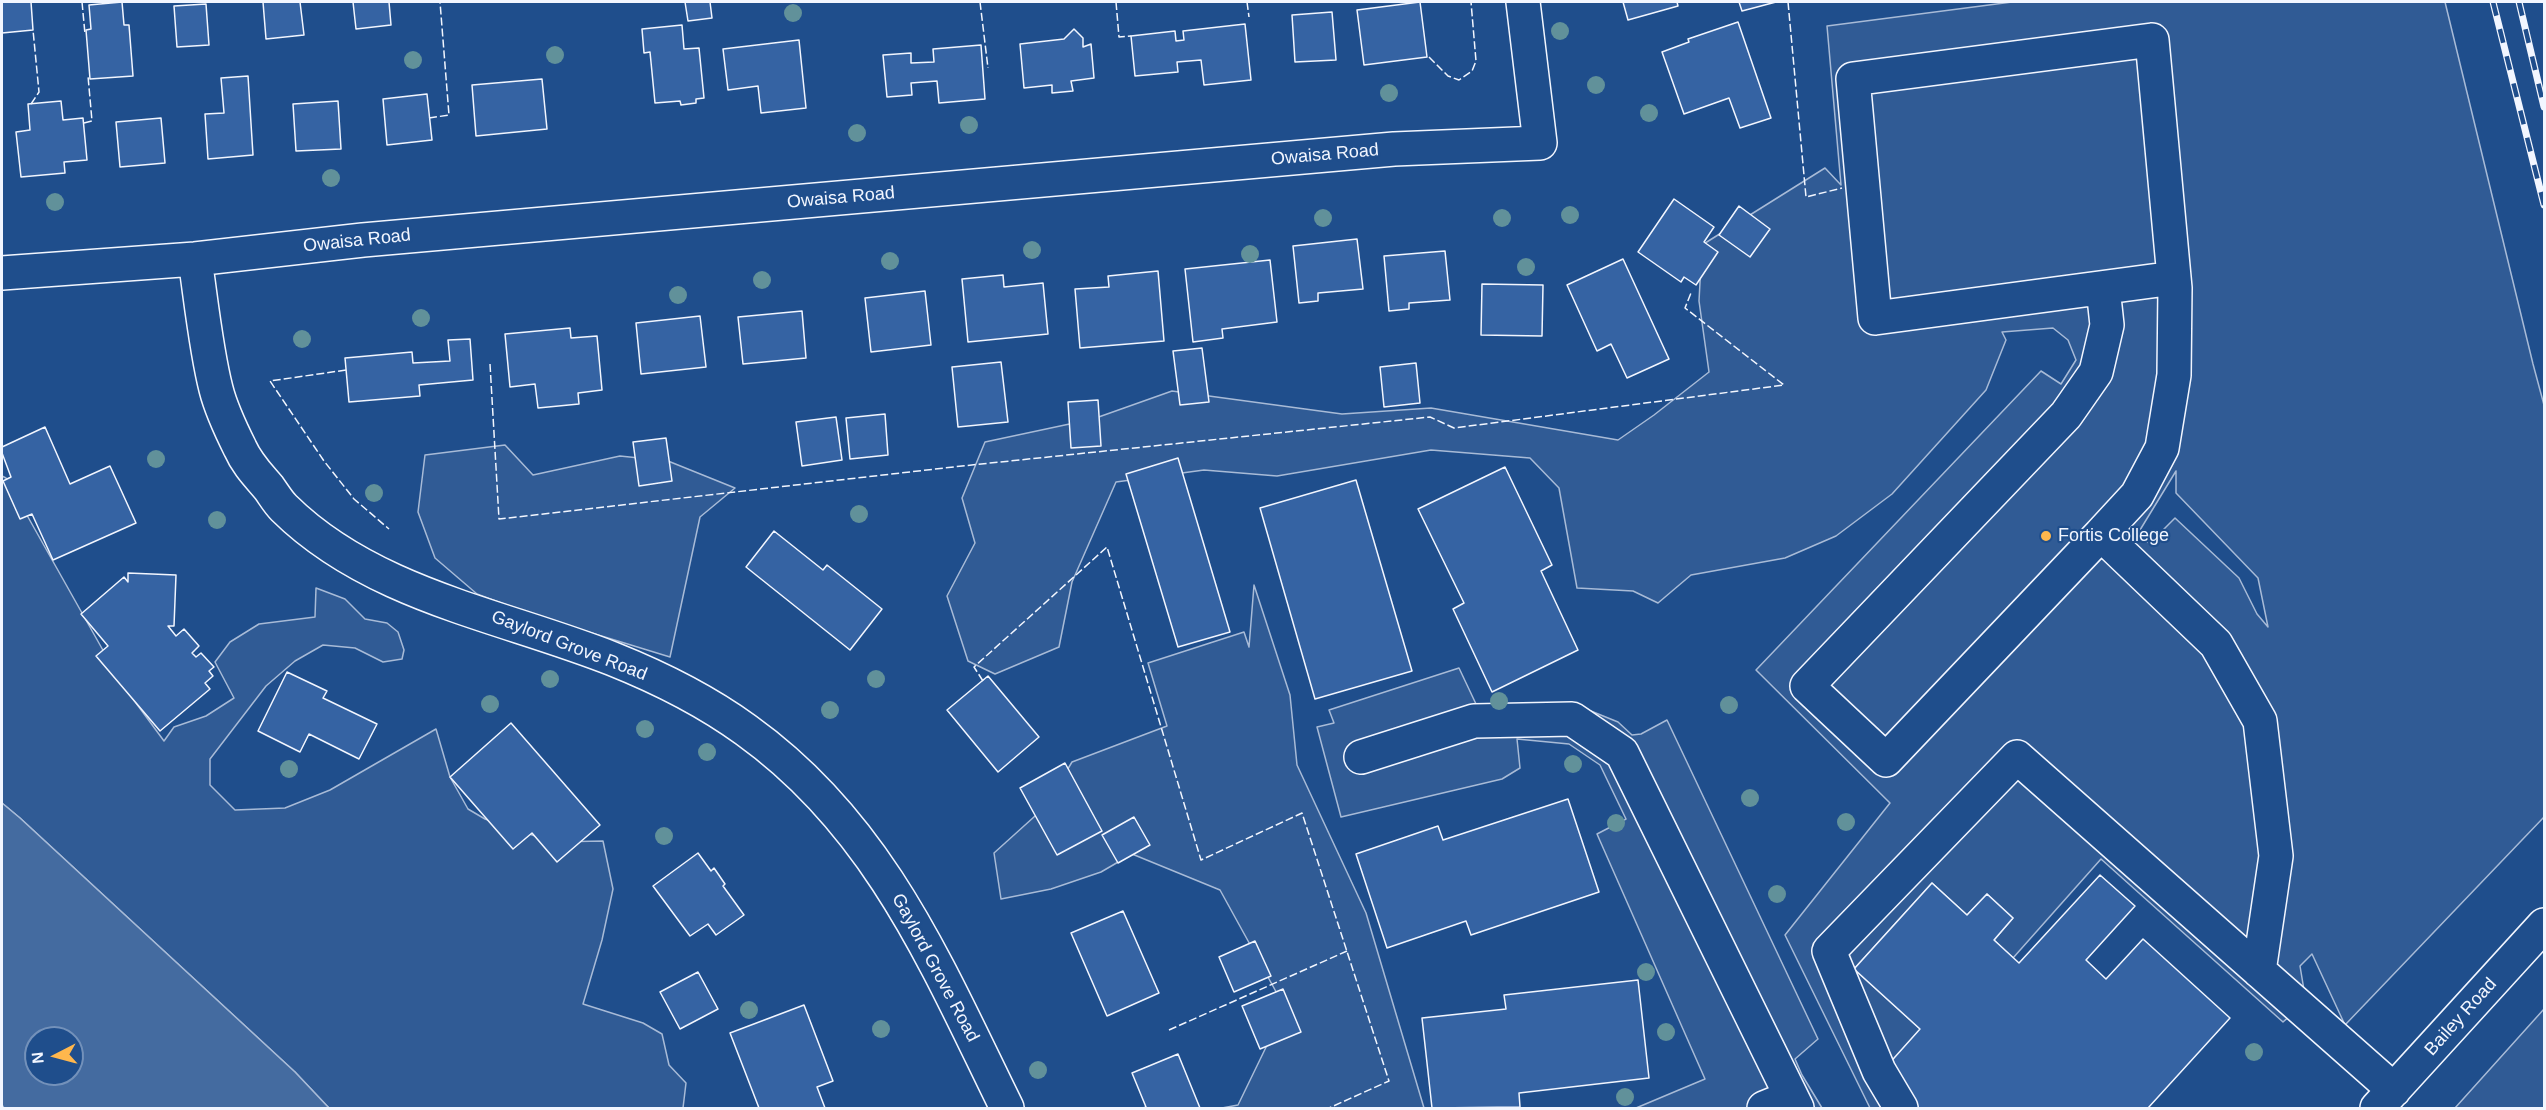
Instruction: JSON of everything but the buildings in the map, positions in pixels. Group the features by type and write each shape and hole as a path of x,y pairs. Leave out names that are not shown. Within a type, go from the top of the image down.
{"street":[{"name":"Owaisa Road","path":"2,273 195,259 363,240 1394,149 1540,143 1523,2"},
{"path":"2103,288 2107,325 2096,372 2066,415 1808,686 1886,760 2137,495 2162,448 2174,375 2174,278 2152,40 1853,79 1875,318 2174,278"},
{"name":"Gaylord Grove Road","path":"195,259 216,390 240,449 258,478 282,506 314,534 354,561 394,582 613,659 680,690 744,728 778,755 839,816 887,879 927,945 1007,1108"},
{"path":"2101,534 2216,644 2260,721 2276,856 2259,971"},
{"path":"1360,757 1474,721 1572,719 1622,753 1784,1105"},
{"path":"1900,1108 1880,1071 1829,951 2017,757 2259,971 2385,1099"},
{"name":"Bailey Road","path":"2385,1099 2544,925"}],"shaded area":[{"path":"2012,2 2445,2 2544,405 2544,817 2345,1025 2312,954 2300,966 2304,990 2310,998 2283,1022 2101,859 2013,958 1994,940 2013,918 1987,894 1967,915 1932,883 1854,969 1920,1029 1911,1108 1870,1108 1785,935 1890,803 1756,670 2041,371 2061,384 2076,360 2068,340 2053,328 2002,332 2006,340 1986,390 1892,494 1836,536 1785,558 1691,575 1658,603 1633,591 1577,588 1559,488 1530,458 1431,450 1277,476 1204,470 1116,482 1072,582 1059,647 995,674 968,661 947,596 975,543 962,498 985,442 1093,419 1172,391 1342,414 1431,408 1618,440 1654,415 1709,372 1699,301 1702,245 1825,168 1841,185 1827,26","holes":["2176,471 2176,493 2258,578 2268,627 2257,614 2239,578 2175,518 2150,543 2141,540 2140,530"]},
{"path":"505,445 533,475 620,456 668,461 735,488 700,517 670,657 533,615 477,594 435,558 418,512 425,455"},
{"path":"2,476 6,478 122,684 164,741 174,727 206,716 234,698 215,662 230,642 259,624 315,617 316,588 345,599 365,619 387,623 398,632 404,650 402,659 383,662 355,648 323,645 295,661 266,686 210,759 210,785 235,810 285,808 330,790 436,729 450,777 468,809 485,819 553,842 603,841 613,889 602,940 583,1004 643,1023 662,1034 669,1065 686,1083 683,1108 329,1108 295,1072 2,803"},
{"path":"1254,585 1290,695 1297,765 1366,913 1424,1108 1222,1108 1238,1105 1285,1008 1220,890 1132,854 1101,872 1051,889 1001,899 994,853 1045,807 1072,762 1167,726 1148,663 1244,632 1249,647"},
{"path":"1459,668 1476,704 1581,707 1618,722 1632,735 1641,734 1667,720 1818,1039 1795,1059 1822,1108 1636,1108 1705,1079 1597,834 1626,819 1600,765 1569,744 1517,739 1520,768 1502,779 1341,817 1317,727 1334,723 1329,710"},
{"path":"2,803 295,1072 329,1108 4,1108 2,1105"},
{"path":"2544,1009 2544,1108 2455,1108"}],"railway":[{"path":"2493,2 2544,205"},
{"path":"2519,2 2544,107"}],"fence":[{"path":"82,2 85,34"},
{"path":"429,118 449,115 440,2"},
{"path":"980,2 988,68"},
{"path":"1116,2 1119,37 1131,36"},
{"path":"1247,2 1249,17"},
{"path":"1429,57 1448,76 1459,80 1472,71 1476,61 1471,2"},
{"path":"1788,2 1806,197 1842,188"},
{"path":"31,104 39,92 33,30"},
{"path":"84,123 92,121 88,76"},
{"path":"490,364 499,519 962,466 1430,417 1454,428 1784,385 1685,308 1691,293"},
{"path":"346,370 270,381 324,461 354,499 389,529"},
{"path":"983,681 974,667 1107,547 1201,860 1302,813 1389,1081 1329,1108"},
{"path":"1169,1030 1347,951"}],"place":[{"name":"Fortis College","path":"2046,536"}]}
